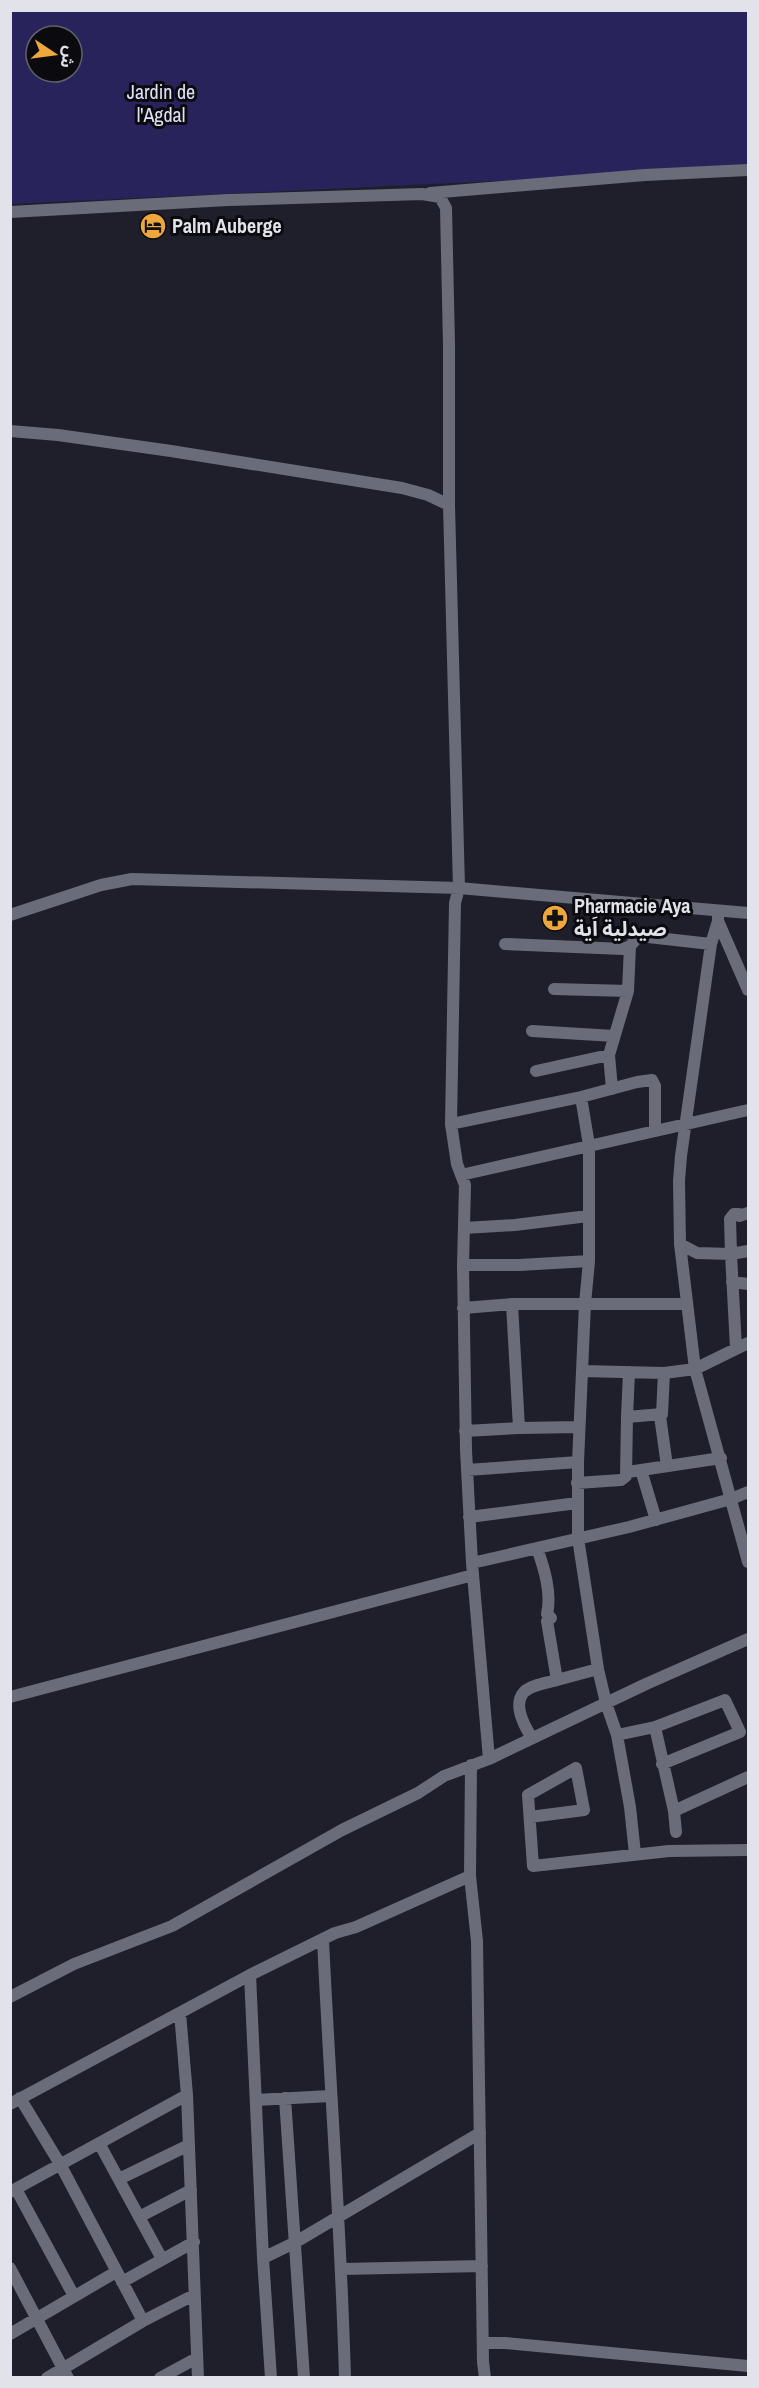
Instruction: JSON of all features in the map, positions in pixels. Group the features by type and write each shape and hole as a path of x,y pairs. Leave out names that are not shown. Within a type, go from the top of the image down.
{"street":[{"path":"10,212 228,200 411,194 645,175 748,170"},
{"path":"411,194 440,197 446,208 449,505 459,888 455,903 451,1124 457,1164 465,1185 463,1265 465,1431 469,1517 489,1759"},
{"path":"10,431 58,435 383,484 418,492 449,505"},
{"path":"10,915 101,885 132,879 459,888 621,901 718,916 748,913"},
{"path":"718,916 711,944 679,1181 680,1244 695,1369 748,1560"},
{"path":"718,916 748,990"},
{"path":"505,944 624,949 639,936 711,944"},
{"path":"612,1089 609,1055 628,991 630,946"},
{"path":"554,989 628,991"},
{"path":"532,1031 614,1036"},
{"path":"536,1071 609,1055"},
{"path":"451,1124 581,1097 649,1080 653,1082 656,1130"},
{"path":"581,1097 589,1145 589,1261 579,1427 578,1538 598,1669 617,1735 630,1807 635,1854"},
{"path":"461,1175 748,1110"},
{"path":"582,1371 664,1373 695,1369 742,1345 732,1282 730,1219 734,1214 739,1214 739,1216 748,1213"},
{"path":"464,1228 514,1225 588,1216"},
{"path":"680,1244 700,1254 730,1254 748,1251"},
{"path":"463,1265 519,1266 589,1261"},
{"path":"732,1282 748,1284"},
{"path":"463,1308 512,1304 687,1304"},
{"path":"512,1304 519,1428"},
{"path":"577,1483 621,1480 628,1472 629,1372"},
{"path":"664,1373 663,1412 660,1416 667,1466"},
{"path":"627,1417 660,1416"},
{"path":"465,1431 579,1427"},
{"path":"628,1472 721,1458"},
{"path":"467,1470 578,1462"},
{"path":"641,1470 656,1520"},
{"path":"10,1697 473,1569 537,1548 656,1520 748,1492"},
{"path":"469,1517 578,1503"},
{"path":"537,1548 549,1602 550,1618 547,1621 556,1680"},
{"path":"10,1997 74,1964 172,1926 342,1830 418,1793 444,1776 489,1759 748,1639"},
{"path":"532,1738 520,1713 520,1698 524,1692 556,1680 598,1669"},
{"path":"617,1735 655,1727 725,1700 740,1732 662,1764"},
{"path":"655,1727 674,1811 676,1832"},
{"path":"471,1766 470,1876 477,1941 485,2378"},
{"path":"530,1817 584,1810 576,1768 528,1795 533,1866 635,1854 748,1850"},
{"path":"674,1811 748,1777"},
{"path":"143,2321 60,2164 16,2101 250,1975 323,1940 470,1876"},
{"path":"323,1940 330,2096 342,2269 345,2378"},
{"path":"250,1975 262,2258 271,2378"},
{"path":"180,2013 187,2095 198,2378"},
{"path":"74,2296 13,2190 187,2095"},
{"path":"256,2100 330,2096"},
{"path":"285,2098 304,2378"},
{"path":"262,2258 294,2243 480,2133"},
{"path":"99,2143 162,2259"},
{"path":"119,2179 189,2145"},
{"path":"139,2217 191,2190"},
{"path":"10,2334 74,2296 162,2259 194,2242"},
{"path":"342,2269 482,2266"},
{"path":"10,2268 15,2289 38,2317 66,2373"},
{"path":"47,2378 66,2373 143,2321 194,2295"},
{"path":"483,2343 505,2343 748,2366"},
{"path":"160,2378 197,2358"},
{"path":"475,2378 483,2362"}],"green space":[{"name":"Jardin de l'Agdal","path":"10,11 748,11 748,169 11,204"}],"place":[{"name":"Palm Auberge","path":"153,226"},
{"name":"Pharmacie Aya صيدلية اَية","path":"555,918"}]}
